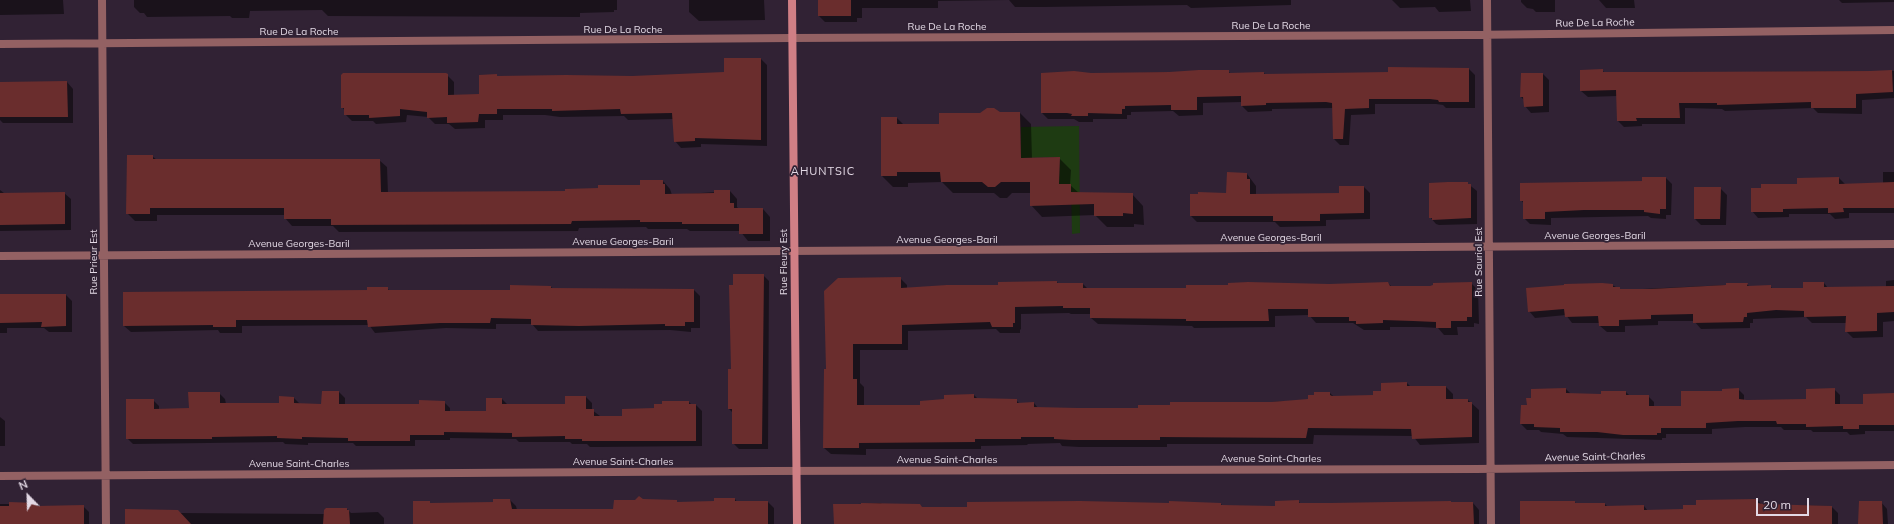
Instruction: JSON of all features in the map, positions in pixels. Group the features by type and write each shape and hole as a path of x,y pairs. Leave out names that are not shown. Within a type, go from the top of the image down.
{"street":[{"name":"Rue Prieur Est","path":"102,0 106,524"},
{"name":"Rue Fleury Est","path":"792,0 797,524"},
{"name":"Rue Sauriol Est","path":"1487,0 1491,524"},
{"name":"Rue De La Roche","path":"0,44 792,38 1487,35 1894,30"},
{"name":"Avenue Georges-Baril","path":"0,256 1894,244"},
{"name":"Avenue Saint-Charles","path":"0,476 1490,468 1894,464"}],"green space":[{"path":"1079,126 1080,233 1072,234 1071,184 1059,184 1060,157 1021,158 1021,127"}],"building":[{"path":"818,0 851,0 851,16 818,16"},
{"path":"724,58 761,58 761,140 695,138 695,141 674,142 672,113 621,114 620,109 552,111 552,109 497,109 497,114 479,114 478,122 447,123 447,117 427,118 427,112 400,109 400,116 369,118 369,115 344,115 344,108 341,108 341,75 343,73 446,73 448,74 448,95 479,94 479,75 632,76 724,72"},
{"path":"1388,67 1469,68 1469,102 1439,102 1438,100 1430,99 1369,99 1369,108 1345,109 1343,139 1333,139 1332,103 1326,102 1266,103 1266,105 1241,106 1241,96 1197,97 1197,110 1171,110 1171,105 1125,106 1125,109 1122,109 1122,114 1088,113 1088,116 1071,116 1072,114 1067,113 1041,113 1041,73 1074,71 1091,73 1169,72 1199,70 1229,70 1229,73 1264,72 1264,74 1388,72"},
{"path":"1603,69 1603,72 1892,70 1893,92 1856,94 1856,108 1811,108 1811,102 1717,105 1717,103 1679,103 1680,118 1636,118 1637,121 1617,121 1616,90 1580,91 1580,70"},
{"path":"1521,73 1543,73 1543,106 1524,107 1523,97 1520,97"},
{"path":"67,81 68,117 0,117 0,82"},
{"path":"987,108 994,108 1000,112 1020,112 1021,158 1060,157 1059,184 1071,184 1071,192 1133,193 1133,214 1123,213 1123,216 1094,216 1094,204 1030,206 1030,182 1001,182 995,187 988,187 982,182 941,182 940,172 897,172 897,176 881,176 881,117 897,117 897,124 939,124 939,113 980,113"},
{"path":"127,155 153,155 153,159 380,159 381,192 565,191 565,189 598,188 598,185 640,185 640,180 663,180 663,184 665,184 665,194 714,193 714,190 730,190 730,203 734,203 734,208 763,208 763,234 739,234 739,224 682,224 682,222 640,222 640,220 572,221 571,224 331,225 331,219 284,219 284,208 150,208 150,214 126,214"},
{"path":"1227,172 1247,173 1247,179 1250,179 1250,194 1339,193 1339,186 1364,186 1364,213 1320,214 1320,221 1273,221 1273,216 1190,216 1190,194 1198,194 1198,192 1226,193"},
{"path":"1642,177 1666,177 1666,209 1660,209 1660,214 1644,212 1644,210 1584,210 1545,212 1545,219 1523,219 1523,201 1520,201 1520,183 1642,181"},
{"path":"1839,177 1839,184 1894,182 1894,208 1843,208 1844,212 1828,213 1828,208 1783,209 1783,212 1751,212 1751,188 1761,188 1761,184 1797,184 1797,178"},
{"path":"1468,182 1468,184 1471,184 1471,218 1432,220 1432,218 1429,218 1429,183"},
{"path":"1694,187 1721,187 1720,219 1694,219"},
{"path":"65,192 65,224 0,225 0,193"},
{"path":"733,274 764,274 762,444 732,444 732,409 728,409 728,369 731,369 729,285 733,285"},
{"path":"901,277 901,288 947,285 998,285 998,282 1057,281 1057,283 1083,283 1083,288 1186,288 1186,285 1228,285 1228,283 1248,282 1329,284 1388,282 1390,286 1430,286 1433,285 1433,283 1472,282 1472,317 1467,317 1467,321 1451,321 1451,328 1436,328 1436,322 1413,321 1383,320 1383,323 1356,324 1356,321 1349,321 1349,317 1308,317 1308,309 1268,309 1269,321 1186,321 1186,319 1090,318 1090,308 1063,308 1063,306 1015,307 1015,323 1013,323 1013,327 992,327 990,322 902,325 902,344 853,344 853,379 857,379 857,405 920,405 920,401 944,399 944,395 974,394 974,398 1017,399 1017,403 1034,402 1034,407 1078,408 1138,408 1138,405 1170,405 1170,402 1271,402 1308,399 1308,395 1314,395 1314,392 1330,392 1330,395 1332,396 1373,395 1373,391 1381,391 1381,383 1407,382 1407,386 1446,386 1446,399 1468,399 1468,402 1472,402 1472,437 1412,439 1411,429 1308,428 1306,438 1160,437 1160,440 1072,440 1054,439 1054,437 1021,437 1021,439 975,439 975,442 859,443 859,448 823,448 824,369 826,369 824,291 838,278"},
{"path":"1803,282 1824,282 1824,287 1894,286 1894,312 1877,313 1877,331 1845,332 1846,316 1804,317 1804,311 1776,310 1747,313 1747,317 1744,317 1743,322 1693,323 1693,314 1651,315 1651,319 1619,320 1619,326 1599,326 1598,316 1565,317 1564,309 1528,312 1526,288 1564,284 1602,283 1613,284 1613,287 1620,287 1620,289 1651,289 1726,285 1726,283 1748,283 1747,286 1771,285 1771,288 1803,288"},
{"path":"510,285 551,286 551,288 694,289 694,322 685,322 685,326 665,326 665,324 579,326 531,325 531,319 491,318 490,323 440,323 368,327 367,320 236,320 236,327 213,327 213,325 123,326 123,292 367,290 367,287 388,287 388,290 510,290"},
{"path":"0,294 66,294 66,326 41,327 42,322 0,323"},
{"path":"1566,388 1566,393 1601,394 1601,391 1626,391 1626,395 1649,395 1649,406 1681,406 1681,391 1722,391 1722,389 1739,388 1739,399 1806,399 1806,389 1835,388 1835,404 1863,404 1863,394 1894,393 1894,425 1859,425 1859,429 1843,429 1843,426 1806,427 1806,424 1777,424 1776,421 1738,421 1706,423 1706,428 1661,428 1661,433 1657,433 1657,435 1623,435 1597,432 1560,432 1560,428 1534,427 1534,424 1520,424 1521,405 1527,405 1526,398 1531,398 1531,389"},
{"path":"322,391 339,391 339,404 419,404 419,400 445,401 445,411 486,411 486,398 502,398 502,404 565,404 565,396 586,396 586,409 594,409 594,416 622,416 622,409 654,408 654,404 662,404 662,401 689,401 689,404 696,404 696,441 582,441 582,439 565,439 565,436 512,437 512,433 444,432 444,435 410,435 410,441 348,441 348,438 302,437 302,439 277,438 277,436 212,437 212,439 126,439 126,399 154,399 154,409 189,408 188,392 220,392 220,403 279,403 279,396 294,397 294,403 321,404"},
{"path":"639,496 643,499 677,500 677,502 714,501 714,498 735,498 735,501 768,501 768,524 413,524 413,501 430,501 430,503 493,502 493,499 510,499 512,509 613,509 614,500 635,500"},
{"path":"1758,499 1758,503 1763,504 1832,506 1832,524 1520,524 1520,501 1575,501 1575,503 1605,503 1605,506 1644,505 1644,510 1683,509 1683,505 1696,505 1696,500"},
{"path":"1299,500 1299,503 1473,502 1474,524 834,524 833,504 920,504 922,507 967,507 967,502 1080,501 1169,503 1169,501 1221,503 1221,505 1275,506 1275,501"},
{"path":"1859,501 1882,501 1883,524 1858,524"},
{"path":"9,502 37,503 37,506 84,505 84,524 0,524 0,506 9,506"},
{"path":"326,508 347,508 347,510 349,510 350,524 323,524 324,510"},
{"path":"125,509 178,510 191,524 125,524"}],"district":[{"name":"AHUNTSIC","path":"823,172"}]}
